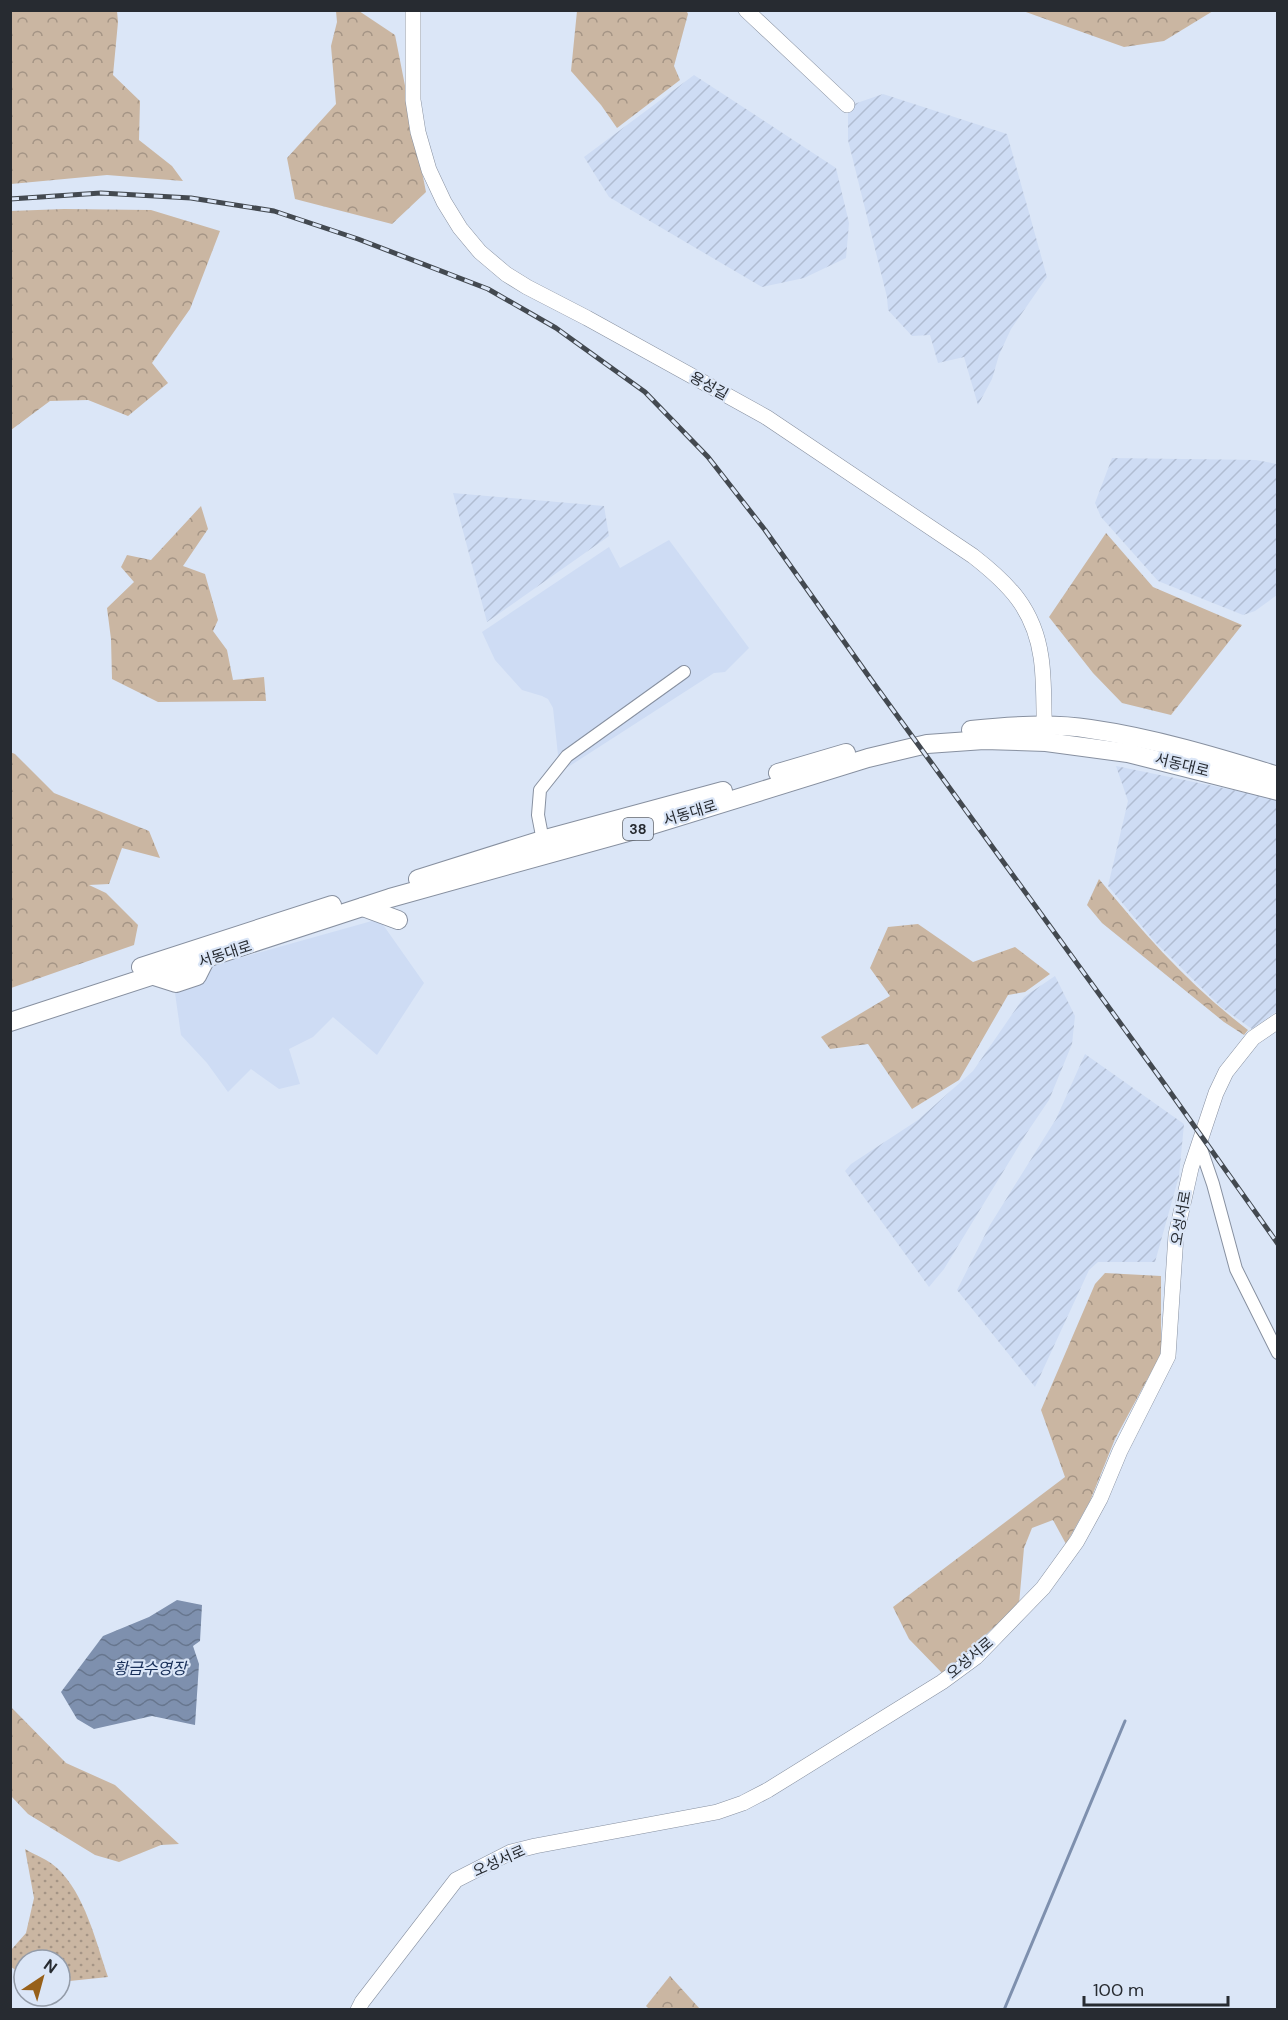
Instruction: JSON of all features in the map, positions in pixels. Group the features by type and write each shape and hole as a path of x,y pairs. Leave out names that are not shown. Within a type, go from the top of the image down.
{"main road":[{"name":"서동대로","path":"10,1010 260,928 545,848 812,762 888,742 942,733 1045,734 1089,728 1162,743 1278,776"},
{"name":"서동대로","path":"1045,734 1278,791"},
{"name":"서동대로","path":"10,1022 390,898 487,872 545,848"},
{"path":"363,908 398,920"}],"street":[{"name":"용성길","path":"413,10 413,100 418,132 429,170 444,202 460,228 480,252 506,274 527,287 766,417 989,568 1021,600 1037,639 1042,657 1045,734"},
{"path":"746,10 847,105"},
{"path":"545,848 538,815 540,789 567,756 684,672"},
{"name":"오성서로","path":"358,2010 456,1880 511,1852 717,1812 743,1803 768,1790 942,1682 976,1657 1042,1588 1077,1541 1101,1499 1120,1451 1168,1356 1176,1235 1191,1168 1216,1093 1226,1072 1253,1038 1278,1021"},
{"path":"1199,1143 1213,1184 1236,1269 1278,1353"}],"shaded area":[{"path":"694,75 836,168 849,223 846,258 804,278 762,287 609,197 584,157"},
{"path":"883,94 1007,134 1047,277 1011,329 999,355 992,379 978,405 964,357 938,363 930,335 912,336 888,310 887,297 848,140 848,113 854,104"},
{"path":"1112,458 1256,460 1277,464 1277,595 1255,611 1243,615 1158,581 1101,517 1095,503"},
{"path":"453,493 604,506 609,536 487,622"},
{"path":"669,540 749,648 725,672 714,673 568,767 555,764 558,755 553,708 548,699 522,690 495,660 482,632 609,547 620,568"},
{"path":"1116,766 1277,799 1277,1011 1252,1029 1221,1007 1155,942 1108,886 1128,801"},
{"path":"379,919 424,983 377,1055 333,1017 313,1037 289,1049 300,1084 279,1089 251,1069 228,1092 207,1063 181,1035 175,993 193,971"},
{"path":"1055,976 1075,1016 1072,1044 1049,1100 944,1269 929,1287 845,1171 851,1164 918,1120 973,1071 1024,997"},
{"path":"1085,1054 1184,1124 1179,1176 1155,1262 1098,1262 1089,1270 1035,1387 957,1290 990,1225 1056,1119"}],"green space":[{"path":"11,10 117,11 113,75 140,101 139,140 172,166 183,181 107,175 11,184"},
{"path":"686,10 688,14 674,66 680,80 617,128 601,105 571,71 577,11"},
{"path":"336,11 359,11 395,35 426,192 392,224 295,199 287,158 336,104 331,46 337,22"},
{"path":"1023,11 1213,11 1164,41 1124,47"},
{"path":"151,210 220,231 190,309 152,363 168,383 128,416 88,400 50,401 11,430 11,211"},
{"path":"201,506 208,529 183,566 205,574 218,620 213,631 227,650 233,680 264,677 266,701 158,702 112,679 111,639 107,608 134,582 121,567 127,555 151,560"},
{"path":"1106,533 1153,587 1242,625 1171,715 1122,703 1093,673 1049,617"},
{"path":"10,752 15,754 54,793 149,831 160,858 122,848 109,884 89,885 106,893 138,925 134,945 11,988"},
{"path":"1099,879 1187,978 1248,1030 1244,1035 1224,1022 1102,923 1087,905"},
{"path":"918,924 973,962 1015,947 1050,974 1025,992 1008,995 959,1080 912,1109 868,1044 830,1049 821,1037 890,996 870,968 888,927"},
{"path":"1105,1273 1161,1276 1161,1354 1115,1439 1090,1501 1066,1544 1053,1520 1032,1528 1024,1548 1019,1604 943,1674 909,1639 893,1607 1065,1477 1041,1410 1095,1284"},
{"path":"11,1707 66,1763 115,1785 179,1844 161,1845 119,1862 95,1855 28,1814 11,1796"},
{"path":"25,1849 54,1865 75,1891 88,1919 108,1977 72,1981 72,1948 13,1948 26,1933 34,1898"},
{"path":"670,1976 700,2009 649,2009 646,2006"}],"water":[{"name":"황금수영장","path":"177,1600 202,1605 200,1641 193,1646 199,1664 195,1725 152,1716 94,1729 77,1719 61,1692 103,1636 149,1617"}],"waterway":[{"path":"1004,2010 1125,1721"}],"railway":[{"path":"10,199 101,193 191,198 274,211 358,239 488,289 556,328 645,392 708,457 765,530 1278,1244"}]}
